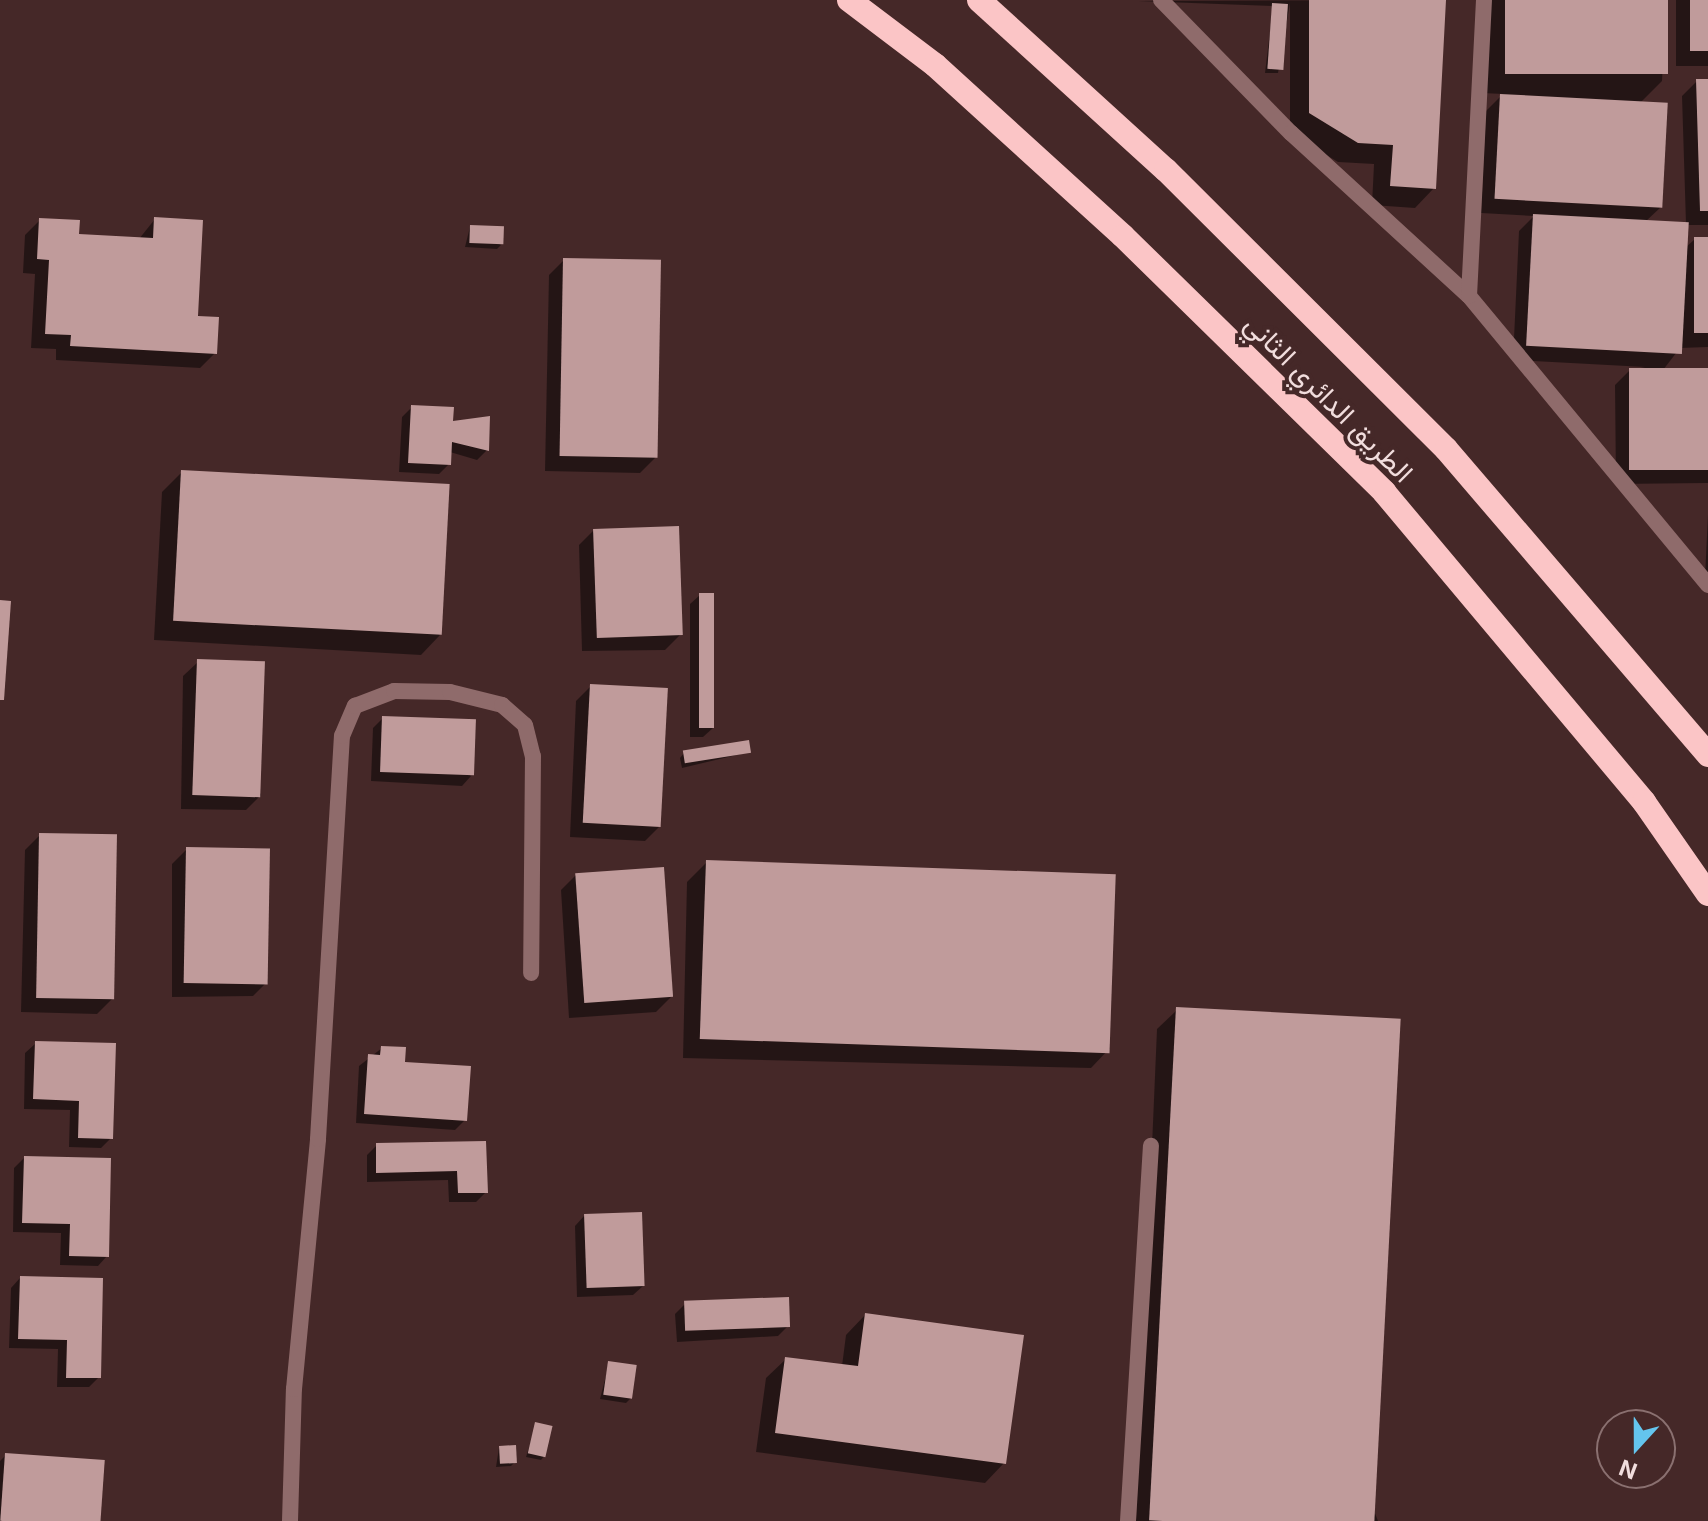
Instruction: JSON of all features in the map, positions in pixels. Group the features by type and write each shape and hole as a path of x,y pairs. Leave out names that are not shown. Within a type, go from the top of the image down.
{"highway":[{"name":"الطريق الدائري الثاني","path":"849,0 935,65 1112,226 1384,492 1644,802 1708,894"},
{"name":"الطريق الدائري الثاني","path":"979,0 1166,170 1446,449 1708,755"}],"street":[{"path":"1161,0 1291,133 1469,296 1708,585"},
{"path":"1469,296 1484,0"},
{"path":"290,1521 294,1389 318,1139 342,736 355,706 394,691 450,692 502,705 525,725 533,756 531,973"},
{"path":"1128,1521 1151,1146"}],"building":[{"path":"1309,0 1446,0 1436,189 1390,186 1393,145 1358,143 1309,113"},
{"path":"1505,0 1668,0 1668,74 1505,74"},
{"path":"1690,0 1708,0 1708,51 1690,51"},
{"path":"1272,3 1288,4 1283,70 1267,69"},
{"path":"1696,79 1708,79 1708,211 1700,211"},
{"path":"1500,94 1668,103 1662,208 1495,199"},
{"path":"1533,214 1689,222 1682,354 1526,346"},
{"path":"154,217 203,220 198,316 219,317 217,354 70,346 71,335 45,334 49,260 37,259 39,218 80,220 79,234 153,238"},
{"path":"470,225 504,226 503,244 469,243"},
{"path":"1694,237 1708,237 1708,333 1694,333"},
{"path":"563,258 661,260 658,458 560,456"},
{"path":"1629,368 1708,368 1708,470 1629,470"},
{"path":"411,405 454,407 453,421 490,416 489,451 452,442 451,465 408,463"},
{"path":"181,470 450,484 442,635 173,621"},
{"path":"679,526 683,635 597,638 593,529"},
{"path":"699,593 714,593 714,728 699,728"},
{"path":"0,600 11,601 4,700 0,700"},
{"path":"197,659 265,661 260,797 192,795"},
{"path":"590,684 668,688 661,827 583,823"},
{"path":"382,716 476,719 474,775 380,772"},
{"path":"749,740 751,753 685,763 683,750"},
{"path":"39,833 117,834 114,999 36,998"},
{"path":"186,847 270,848 268,984 184,983"},
{"path":"706,860 1116,874 1110,1053 700,1039"},
{"path":"664,867 673,997 584,1003 575,873"},
{"path":"1176,1007 1401,1019 1374,1521 1149,1520"},
{"path":"35,1041 116,1043 113,1139 78,1138 79,1101 33,1099"},
{"path":"381,1046 406,1047 405,1062 471,1066 467,1121 364,1114 368,1054 380,1055"},
{"path":"486,1141 488,1193 458,1193 457,1171 376,1173 376,1143"},
{"path":"24,1156 111,1158 109,1257 69,1256 70,1224 22,1223"},
{"path":"642,1212 645,1286 587,1288 584,1214"},
{"path":"20,1276 103,1278 101,1378 66,1378 67,1340 18,1339"},
{"path":"789,1297 790,1327 685,1331 684,1301"},
{"path":"865,1313 1024,1335 1006,1464 775,1433 785,1357 858,1366"},
{"path":"608,1361 637,1365 632,1399 603,1395"},
{"path":"535,1422 553,1426 545,1457 528,1453"},
{"path":"516,1445 517,1463 500,1464 499,1446"},
{"path":"5,1453 105,1460 100,1521 0,1521"}]}
